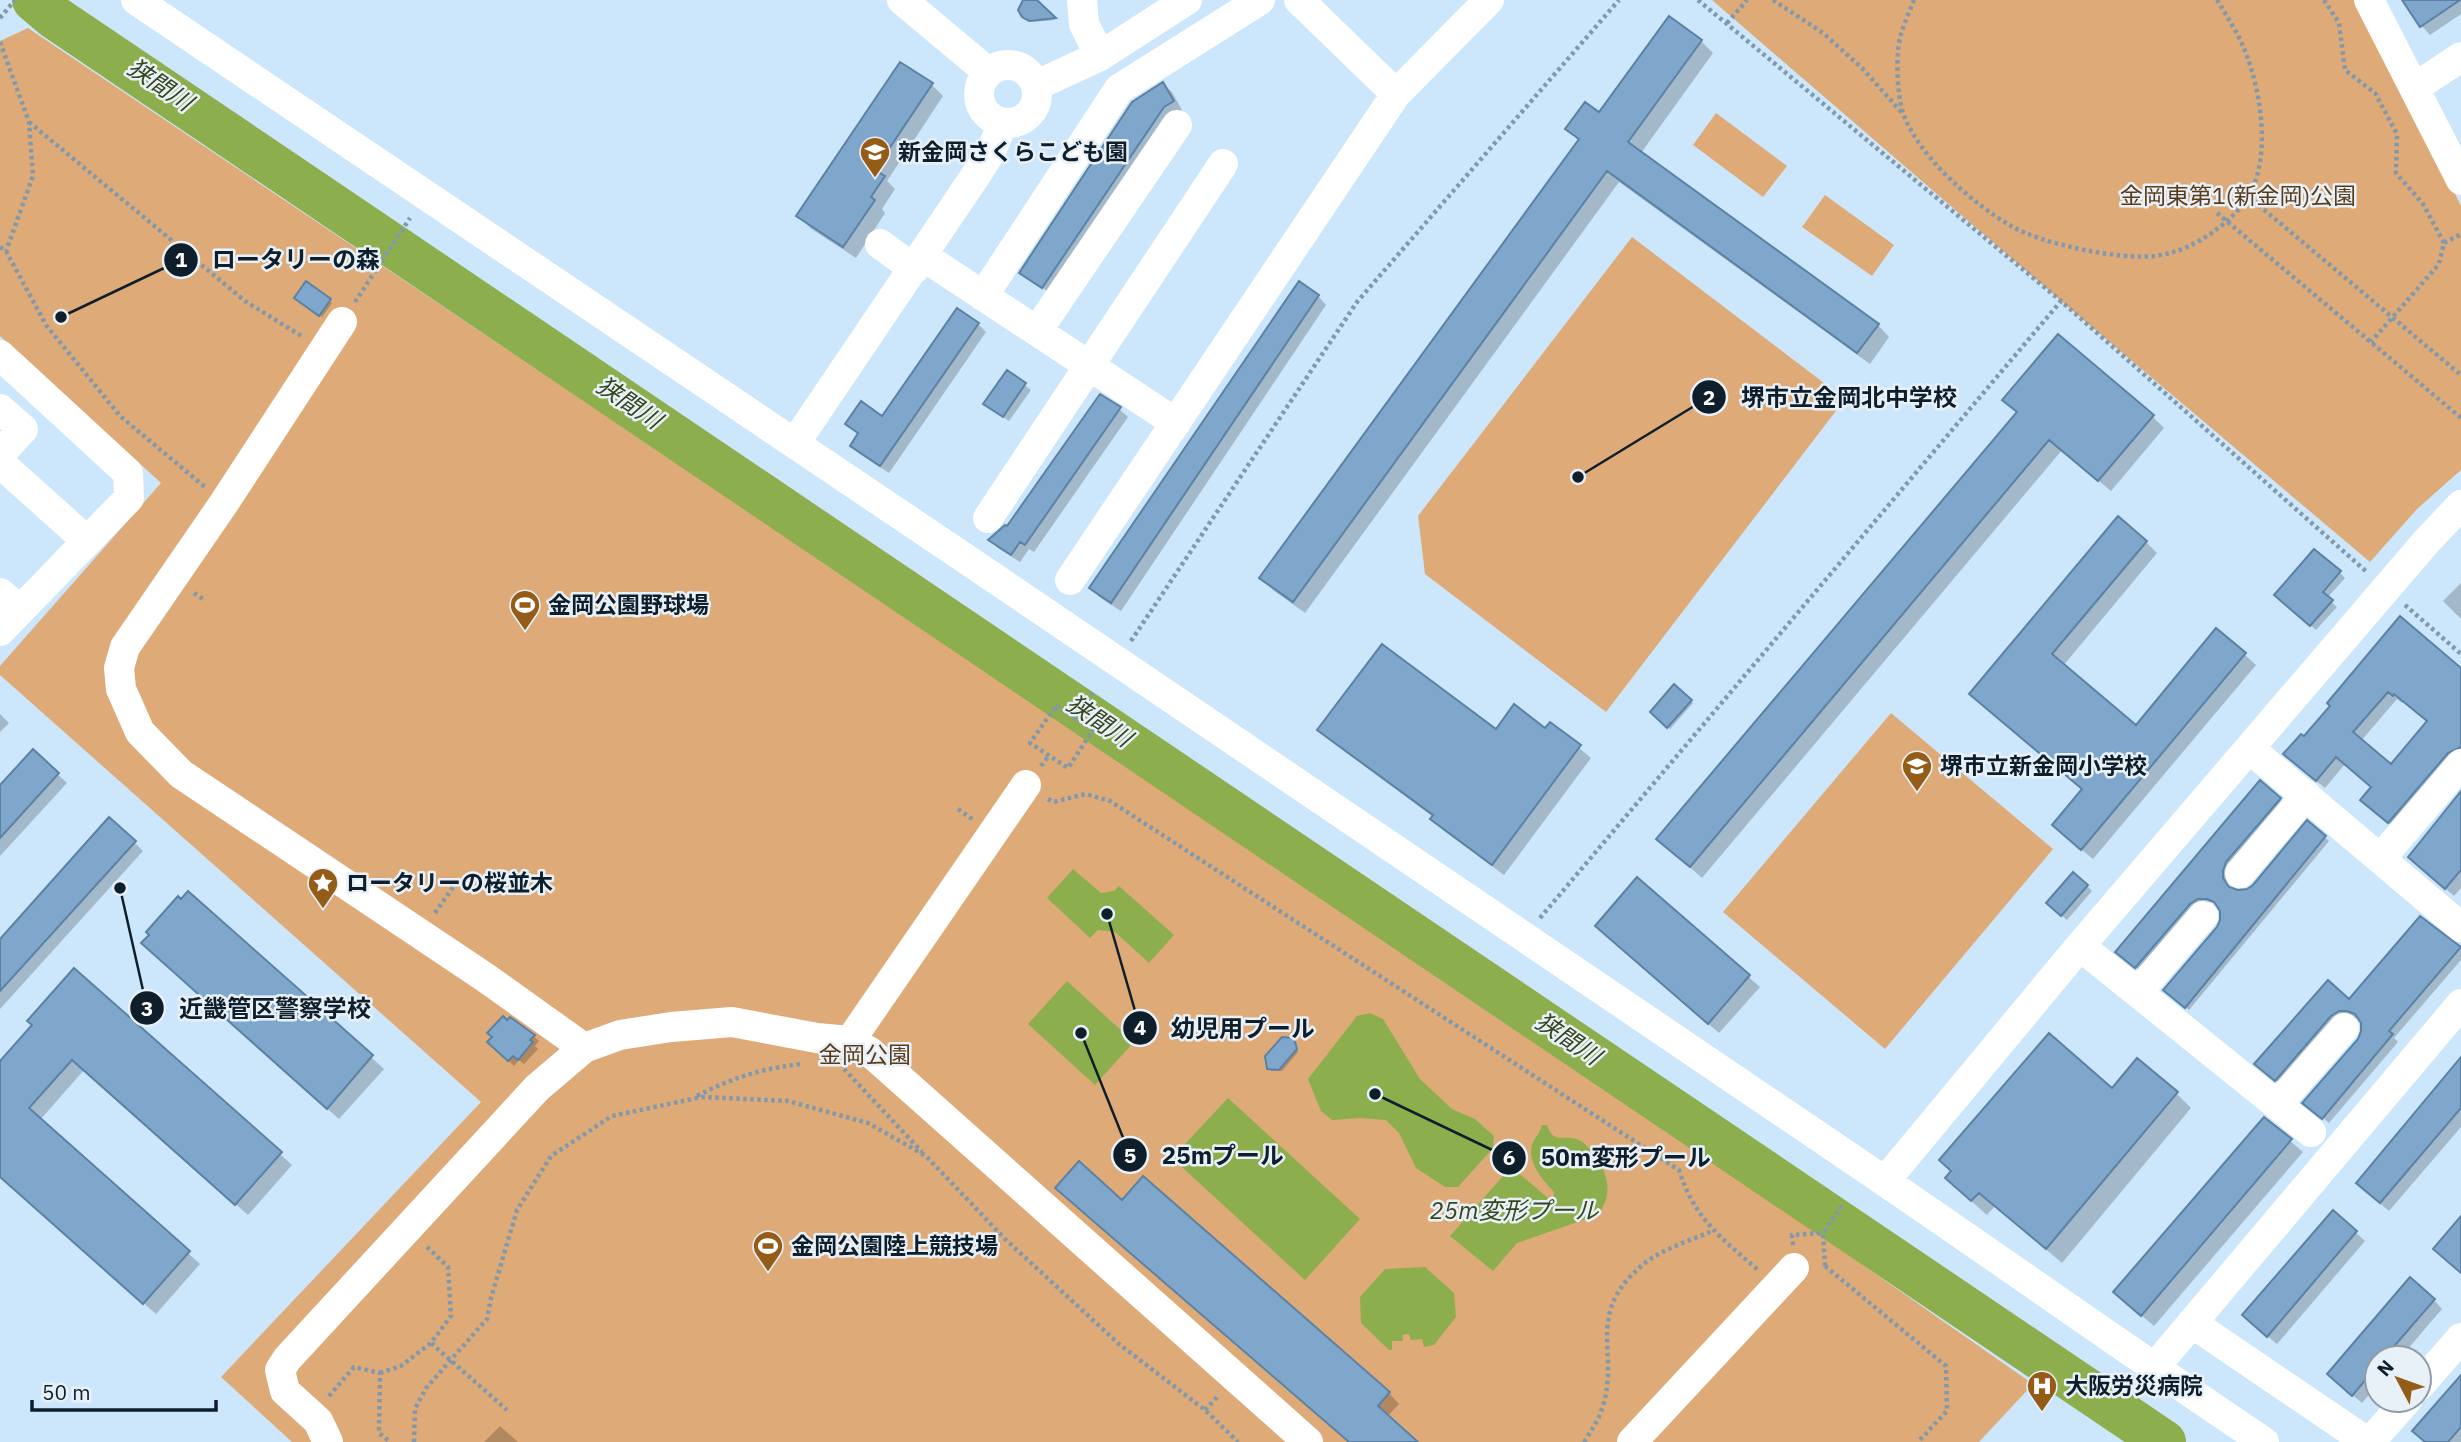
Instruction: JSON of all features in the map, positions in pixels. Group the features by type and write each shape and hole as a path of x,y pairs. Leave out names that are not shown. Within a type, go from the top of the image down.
{"street":[{"path":"136,0 1885,1181 2264,1442"},
{"path":"902,0 988,72"},
{"path":"1037,85 1100,56 1187,0"},
{"path":"983,296 1119,89 1260,0"},
{"path":"1299,0 1396,94"},
{"path":"1070,580 1396,94 1489,0"},
{"path":"2369,0 2461,180"},
{"path":"1090,4 1084,24 1100,56"},
{"path":"2414,88 2461,57"},
{"path":"1006,64 1016,65 1032,76 1038,95 1031,113 1013,123 994,120 981,106 979,88 988,72 996,66 1006,64"},
{"path":"795,443 990,153 1003,123"},
{"path":"1037,331 1177,125"},
{"path":"988,518 1223,164"},
{"path":"880,244 983,296 1176,422"},
{"path":"342,323 225,503 125,647 119,668 121,689 140,732 181,774 486,978 584,1048"},
{"path":"4,368 128,473 129,498 87,541 7,611"},
{"path":"0,409 23,429 0,454"},
{"path":"0,463 87,541"},
{"path":"1885,1181 2080,946 2439,527 2461,505"},
{"path":"2250,748 2461,927"},
{"path":"2381,858 2461,764"},
{"path":"843,1050 1026,785"},
{"path":"2240,873 2306,795"},
{"path":"2137,992 2203,916"},
{"path":"2080,946 2311,1132"},
{"path":"2154,1368 2461,1004"},
{"path":"328,1442 318,1421 285,1391 280,1370 287,1359 537,1088 584,1048 620,1035 671,1027 733,1022 817,1038 843,1050 870,1052 1308,1442"},
{"path":"2277,1105 2344,1028"},
{"path":"1632,1442 1786,1277"},
{"path":"2192,1323 2369,1442 2394,1414"},
{"path":"2433,1370 2461,1338"}],"path":[{"path":"1129,644 1357,302 1619,0"},
{"path":"1698,0 2061,301 2370,575"},
{"path":"1727,23 1746,0"},
{"path":"1773,0 1824,33 1862,68 1903,114 1930,159 1971,198 2013,227 2057,243 2114,255 2155,256 2198,243 2227,221 2249,196 2263,151 2260,116 2247,56 2217,0"},
{"path":"1903,114 1898,84 1900,36 1914,0"},
{"path":"2324,0 2339,23 2345,70 2375,93 2397,134 2396,173 2423,204 2444,243 2439,264 2371,342"},
{"path":"0,18 13,2"},
{"path":"0,42 29,122 33,176 6,251"},
{"path":"29,122 245,300 324,351"},
{"path":"2237,187 2461,375"},
{"path":"2217,213 2461,418"},
{"path":"373,275 410,218"},
{"path":"2444,243 2461,234"},
{"path":"0,247 6,251 46,325 120,416 225,503"},
{"path":"1523,937 2061,301"},
{"path":"2399,600 2461,653"},
{"path":"1074,718 1094,691"},
{"path":"1056,706 1074,718 1093,730 1068,768 1030,743 1056,706"},
{"path":"1026,785 1053,802 1086,794 1110,801 1668,1162 1679,1170 1687,1194 1713,1231 1786,1277"},
{"path":"843,1050 850,1077 1005,1239 1119,1344 1205,1410 1238,1442"},
{"path":"690,1100 724,1082 770,1067 810,1063"},
{"path":"414,1442 415,1409 426,1388 487,1319 517,1210 551,1156 612,1116 702,1097 788,1101 868,1124 926,1156"},
{"path":"1823,1233 1842,1206"},
{"path":"1584,1442 1603,1408 1607,1381 1607,1317 1613,1300 1641,1266 1713,1231"},
{"path":"349,1375 354,1367 380,1373 401,1366 431,1343 451,1316 448,1267 429,1249"},
{"path":"1825,1266 1946,1366 1947,1411 1918,1442"},
{"path":"431,1343 507,1410"},
{"path":"380,1373 379,1433 390,1442"}],"green space":[{"name":"金岡東第1(新金岡)公園","path":"1712,0 2360,0 2461,206 2461,470 2417,509 2370,562 2061,301"},
{"name":"金岡公園","path":"28,28 1823,1233 1867,1268 2033,1384 1979,1442 292,1442 221,1377 481,1102 0,675 0,666 161,483 0,336 0,41"},
{"path":"1716,113 1787,166 1763,197 1693,145"},
{"path":"1825,195 1894,245 1872,276 1802,227"},
{"path":"1632,237 1845,399 1606,712 1425,574 1418,516"},
{"path":"1891,713 2053,849 1885,1049 1723,912"}],"water":[{"path":"1073,869 1101,893 1114,891 1119,886 1174,935 1149,963 1115,932 1098,930 1090,938 1047,898"},
{"path":"1067,981 1134,1042 1095,1085 1028,1024"},
{"path":"1370,1013 1383,1019 1420,1079 1452,1109 1475,1119 1494,1136 1493,1148 1458,1187 1445,1187 1416,1168 1399,1133 1386,1120 1332,1120 1321,1111 1308,1079 1357,1016"},
{"path":"1228,1098 1360,1219 1305,1280 1172,1158"},
{"name":"25m変形プール","path":"1542,1125 1547,1125 1556,1137 1574,1138 1589,1149 1606,1177 1606,1200 1598,1215 1517,1243 1493,1271 1450,1236 1511,1167 1553,1202 1554,1192 1536,1168 1531,1154 1531,1147"},
{"path":"1425,1267 1454,1293 1456,1317 1434,1345 1424,1347 1422,1339 1411,1340 1409,1334 1402,1335 1403,1341 1392,1341 1392,1350 1389,1350 1361,1323 1360,1297 1385,1269"}],"building":[{"path":"1023,0 1037,0 1056,18 1029,21 1022,17 1018,10"},
{"path":"2402,0 2460,0 2420,27"},
{"path":"1669,16 1702,40 1628,142 1879,324 1857,353 1607,171 1293,602 1259,578 1579,139 1565,129 1585,102 1599,112"},
{"path":"900,62 933,83 875,170 885,176 871,197 875,200 843,247 796,216"},
{"path":"1163,82 1174,101 1164,107 1042,288 1019,273 1132,102"},
{"path":"306,281 331,299 319,316 294,298"},
{"path":"1299,281 1319,295 1111,603 1089,588"},
{"path":"957,308 979,323 880,466 850,446 858,433 845,424 861,401 882,416"},
{"path":"2058,334 2154,415 2098,481 2049,440 1690,867 1656,839 2017,412 2002,400"},
{"path":"1007,370 1026,383 1003,417 983,404"},
{"path":"1100,394 1121,407 1025,545 1020,542 1011,555 988,540 1007,526"},
{"path":"2118,516 2147,541 2052,654 2136,725 2216,628 2246,653 2081,850 2052,825 2082,789 1969,694"},
{"path":"2314,549 2341,571 2323,592 2333,600 2310,626 2274,595"},
{"path":"2400,616 2461,668 2461,747 2448,753 2388,823 2360,800 2371,787 2336,757 2316,781 2283,754 2301,734 2304,736 2330,706 2327,703","holes":["2388,692 2393,696 2394,694 2427,721 2391,764 2353,732"]},
{"path":"1382,644 1496,729 1514,704 1545,728 1550,722 1581,745 1492,865 1430,819 1433,815 1317,730"},
{"path":"1674,684 1692,700 1667,728 1650,712"},
{"path":"33,749 59,773 0,838 0,785"},
{"path":"2260,780 2281,798 2226,862 2223,878 2229,887 2238,890 2253,885 2307,820 2326,836 2185,1008 2163,990 2217,927 2220,911 2214,902 2198,899 2190,904 2135,968 2115,952"},
{"path":"2461,791 2461,870 2445,889 2408,857"},
{"path":"109,817 136,841 0,991 0,939"},
{"path":"2073,872 2088,885 2061,916 2046,903"},
{"path":"1637,877 1750,975 1708,1024 1595,926"},
{"path":"188,891 373,1055 327,1109 141,943 149,935 146,932 178,896 181,899"},
{"path":"2420,916 2461,947 2389,1031 2393,1034 2322,1119 2302,1103 2358,1039 2361,1023 2355,1014 2339,1011 2331,1016 2275,1081 2254,1064 2328,980 2349,999"},
{"path":"74,968 282,1152 235,1205 72,1060 29,1108 190,1251 143,1304 0,1177 0,1061 32,1025 27,1021"},
{"path":"503,1016 507,1020 510,1017 535,1035 530,1040 533,1042 518,1060 513,1056 508,1061 487,1042 492,1037 487,1033"},
{"path":"2049,1033 2112,1088 2137,1058 2178,1092 2046,1249 1979,1193 1971,1201 1945,1178 1951,1171 1939,1160"},
{"path":"1282,1037 1294,1038 1297,1049 1279,1070 1267,1069 1265,1056"},
{"path":"2461,1057 2461,1108 2380,1203 2356,1183"},
{"path":"2264,1117 2292,1139 2141,1316 2113,1292"},
{"path":"1079,1161 1122,1200 1143,1176 1390,1392 1378,1406 1418,1442 1349,1442 1055,1188"},
{"path":"2333,1210 2357,1231 2267,1337 2242,1315"},
{"path":"2461,1216 2461,1273 2433,1249"},
{"path":"2410,1277 2435,1299 2396,1344 2363,1344 2363,1383 2352,1396 2327,1374"},
{"path":"2461,1375 2461,1427 2448,1442 2425,1442 2412,1431 2427,1414 2433,1414 2433,1407"}],"waterway":[{"name":"狭間川","path":"34,0 54,17 2164,1442"}],"place":[{"name":"新金岡さくらこども園","path":"875,179"},
{"name":"ロータリーの森","path":"61,317"},
{"name":"堺市立金岡北中学校","path":"1578,477"},
{"name":"金岡公園野球場","path":"525,632"},
{"name":"堺市立新金岡小学校","path":"1917,793"},
{"name":"近畿管区警察学校","path":"120,888"},
{"name":"ロータリーの桜並木","path":"323,910"},
{"name":"幼児用プール","path":"1107,914"},
{"name":"25mプール","path":"1081,1033"},
{"name":"50m変形プール","path":"1375,1094"},
{"name":"金岡公園陸上競技場","path":"768,1273"},
{"name":"大阪労災病院","path":"2042,1413"}]}
